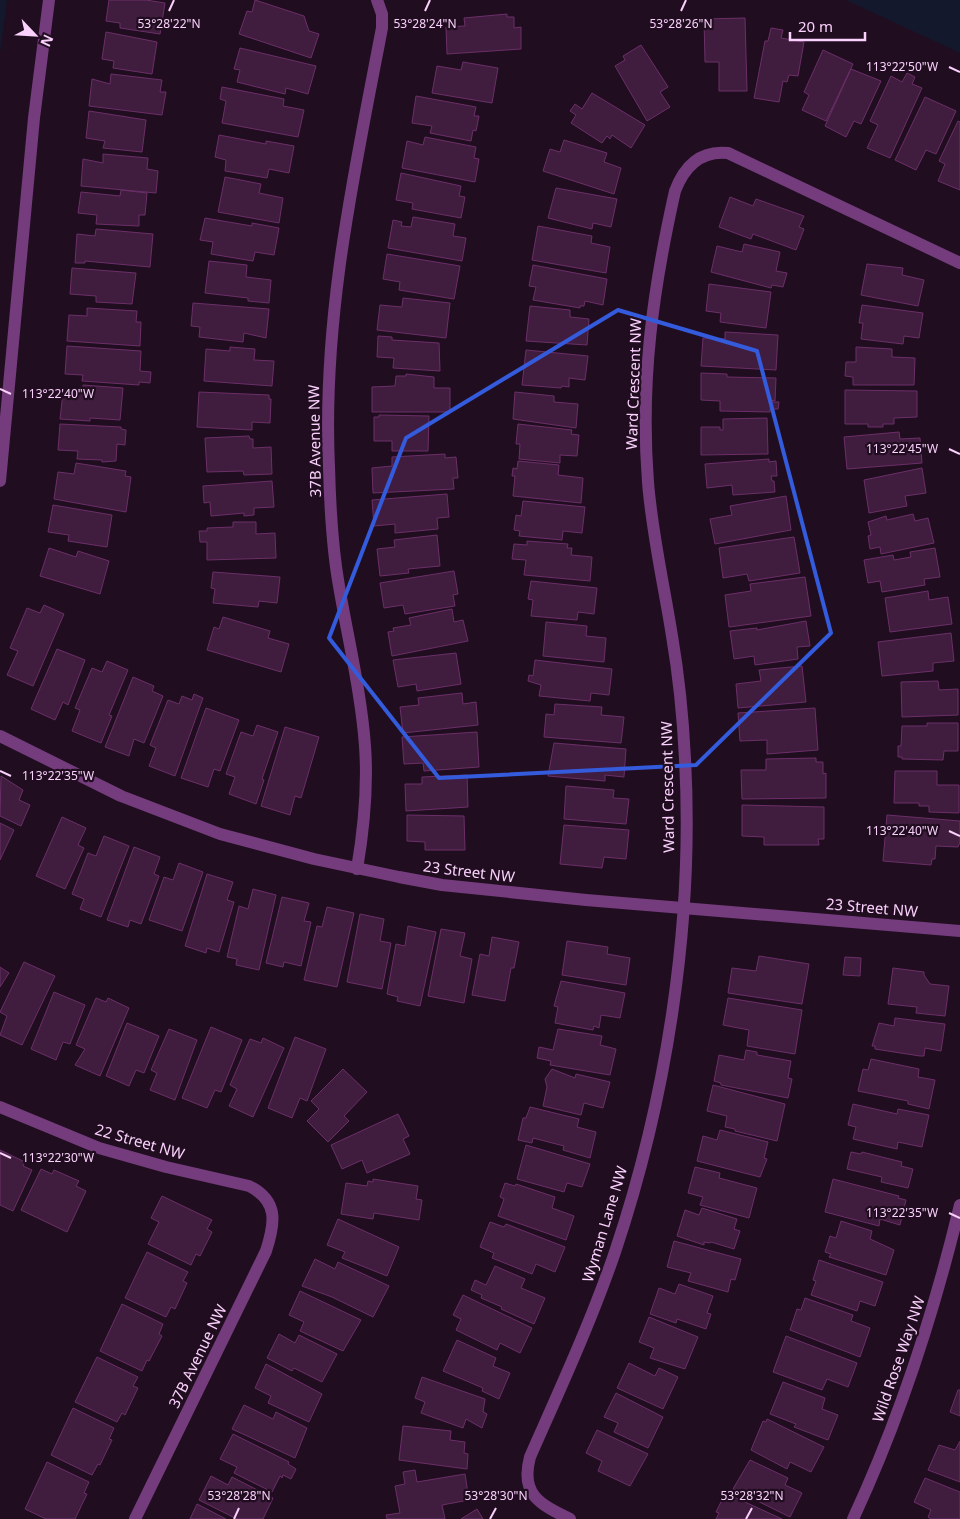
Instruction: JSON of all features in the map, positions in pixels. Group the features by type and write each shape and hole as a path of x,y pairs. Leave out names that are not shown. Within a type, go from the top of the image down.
{"street":[{"path":"0,481 34,118 49,0"},
{"name":"37B Avenue NW","path":"357,869 366,797 365,746 358,690 338,584 330,487 327,414 332,319 340,253 382,28 382,14 376,0"},
{"name":"Ward Crescent NW","path":"682,906 686,812 683,721 672,638 651,512 646,451 647,353 656,278 678,181 692,163 700,157 718,152 728,153 960,263"},
{"name":"23 Street NW","path":"0,736 81,778 163,813 229,837 357,869 442,885 586,900 682,906 960,931"},
{"name":"Wyman Lane NW","path":"570,1519 550,1510 534,1497 527,1480 526,1469 589,1323 615,1251 630,1200 668,1036 682,906"},
{"name":"22 Street NW","path":"0,1107 99,1148 166,1167 249,1186 260,1192 269,1203"},
{"name":"37B Avenue NW","path":"135,1519 266,1251 272,1232 273,1212 269,1203"},
{"name":"Wild Rose Way NW","path":"853,1519 906,1393 939,1286 960,1205"}],"highlighted area":[{"path":"618,310 757,351 831,633 696,765 439,778 329,638 406,438"}],"shaded area":[{"path":"0,0 7,0 0,52"},
{"path":"846,0 960,0 960,53"}],"building":[{"path":"109,0 146,0 165,3 160,34 120,28 120,23 106,21"},
{"path":"255,0 304,16 309,31 319,34 311,58 239,34 247,11 252,12"},
{"path":"507,14 507,17 514,17 514,28 521,27 521,49 447,54 446,27 465,26 464,18"},
{"path":"745,18 747,91 719,91 719,62 705,62 704,19"},
{"path":"771,28 783,30 781,38 804,42 798,76 789,75 787,82 783,81 779,102 754,98 765,41 768,41"},
{"path":"106,32 157,42 152,74 113,68 114,61 102,59"},
{"path":"641,45 668,87 660,92 670,107 647,121 615,66 625,60 623,56"},
{"path":"240,48 316,66 308,94 286,88 285,94 237,82 240,70 234,69"},
{"path":"823,50 853,64 826,121 802,110 809,95 804,92"},
{"path":"463,62 498,68 492,103 432,93 437,66 461,70"},
{"path":"851,69 881,81 861,124 854,121 846,137 825,126"},
{"path":"907,73 915,77 912,84 922,88 890,158 867,148 878,125 870,121 891,76 902,82"},
{"path":"111,74 162,80 160,92 166,92 162,115 89,106 92,79 110,84"},
{"path":"222,87 284,99 283,106 304,110 298,137 222,123 226,101 220,99"},
{"path":"592,93 645,125 631,148 612,135 610,139 607,136 602,143 571,123 576,115 570,111 575,104 582,109"},
{"path":"416,96 476,107 474,116 479,116 476,131 473,130 471,141 430,133 432,126 412,123"},
{"path":"925,97 956,111 936,154 926,150 916,170 895,160"},
{"path":"89,111 146,120 142,152 103,148 105,141 86,138"},
{"path":"958,121 960,122 960,190 938,181 945,164 939,161"},
{"path":"219,135 266,144 266,141 294,146 289,173 269,169 267,178 225,171 226,160 215,157"},
{"path":"425,137 476,147 474,158 479,159 475,182 402,168 407,141 423,145"},
{"path":"564,140 607,153 604,162 621,168 614,194 543,171 550,149 560,152"},
{"path":"103,154 148,158 147,169 158,171 156,193 81,186 83,159 103,163"},
{"path":"401,173 461,186 459,196 465,197 461,218 412,209 413,203 396,200"},
{"path":"225,177 261,184 259,193 283,198 279,223 218,212"},
{"path":"556,188 617,199 611,227 593,223 592,229 548,218"},
{"path":"121,190 147,193 145,215 139,215 139,226 96,224 97,215 78,213 81,192 120,196"},
{"path":"730,197 753,206 756,199 804,216 799,227 804,229 796,250 753,234 751,239 719,227"},
{"path":"413,217 455,224 453,236 466,238 462,261 388,248 393,220 402,222 401,226 411,227"},
{"path":"205,218 252,226 252,223 279,228 274,255 255,252 253,261 211,254 213,242 200,240"},
{"path":"538,226 592,236 591,243 610,247 606,273 532,260"},
{"path":"96,229 153,234 150,267 85,261 85,263 75,263 77,234 95,236"},
{"path":"744,244 780,252 776,271 787,273 783,287 772,285 771,288 711,272 717,246 742,252"},
{"path":"387,254 460,266 454,299 399,290 400,282 383,279"},
{"path":"209,261 247,265 246,277 271,280 269,303 248,301 248,298 205,293"},
{"path":"867,264 903,268 902,275 924,280 918,306 861,295"},
{"path":"533,265 607,279 603,305 585,301 584,306 580,306 580,308 533,300 536,287 529,286"},
{"path":"72,268 136,273 132,304 96,302 96,296 70,294"},
{"path":"709,284 771,292 766,328 720,322 721,313 706,311"},
{"path":"403,298 450,303 446,338 377,330 380,305 402,307"},
{"path":"193,303 269,309 266,338 244,333 243,342 199,337 200,327 191,326"},
{"path":"862,305 923,313 919,338 904,336 903,344 861,339 863,323 859,323"},
{"path":"530,306 570,310 570,317 589,319 587,345 526,341"},
{"path":"87,308 137,311 136,322 141,322 140,346 67,341 69,315 87,316"},
{"path":"725,332 778,335 776,370 701,366 703,338 725,339"},
{"path":"378,336 392,337 392,340 439,343 440,371 393,368 394,358 377,357"},
{"path":"67,346 141,351 140,371 151,372 150,383 139,382 139,385 82,381 83,375 65,374"},
{"path":"230,347 255,349 254,360 274,361 272,386 204,381 206,349 230,351"},
{"path":"856,347 892,349 892,357 915,358 914,385 853,385 853,377 845,376 846,362 856,362"},
{"path":"526,350 588,356 585,380 569,378 569,387 562,386 561,388 522,385"},
{"path":"701,373 727,374 727,377 776,378 775,401 770,400 770,402 779,402 778,409 770,409 770,412 720,411 720,401 701,400"},
{"path":"406,374 434,377 434,388 450,388 450,412 372,412 372,387 395,386 396,376 406,376"},
{"path":"83,385 123,388 120,420 60,419 63,393 83,394"},
{"path":"845,390 917,391 917,417 894,418 894,424 883,424 883,427 868,427 868,424 845,424"},
{"path":"199,392 269,395 269,399 271,399 270,423 252,422 252,430 197,427"},
{"path":"515,392 554,396 554,402 578,404 576,428 513,419"},
{"path":"379,415 429,416 428,451 392,451 392,441 374,441 374,417 379,417"},
{"path":"767,418 768,454 701,455 701,427 720,427 720,430 723,430 723,419"},
{"path":"60,424 121,427 121,429 126,430 125,445 117,444 116,461 102,462 102,460 77,459 78,451 58,450"},
{"path":"518,424 572,430 571,434 579,435 577,456 560,455 560,463 519,459 520,444 516,444"},
{"path":"899,432 900,439 920,438 922,463 847,469 844,437"},
{"path":"249,436 250,439 253,439 253,448 271,447 272,474 244,475 243,471 207,472 205,438"},
{"path":"445,454 445,458 456,457 458,478 453,478 454,489 373,493 372,468 392,466 392,457"},
{"path":"769,459 769,462 776,461 777,476 771,476 772,481 774,481 775,492 733,495 732,485 707,488 705,464"},
{"path":"518,461 559,465 558,475 583,478 581,503 513,496 515,476 512,476 513,468 517,469"},
{"path":"76,463 126,471 125,476 131,477 126,512 54,499 58,472 74,474"},
{"path":"922,468 926,493 905,496 907,506 869,513 864,480"},
{"path":"272,481 274,507 254,508 254,515 244,516 244,513 211,516 210,502 204,503 203,486"},
{"path":"447,494 449,517 437,518 438,529 395,533 395,524 374,526 372,500"},
{"path":"786,496 791,530 715,544 710,519 732,515 730,506"},
{"path":"523,501 585,507 582,533 563,531 562,540 519,536 520,531 514,530 516,515 521,516"},
{"path":"53,505 112,515 107,547 68,541 69,535 48,532"},
{"path":"913,514 915,521 928,518 934,543 881,554 880,547 870,549 868,536 871,535 868,522 886,516 887,520"},
{"path":"233,522 256,522 256,534 275,533 276,558 207,560 207,542 200,542 199,531 207,531 207,528 233,527"},
{"path":"437,535 440,566 408,569 409,573 380,576 377,549 395,547 394,540"},
{"path":"794,537 800,573 749,581 747,574 723,578 719,548"},
{"path":"527,541 568,544 567,548 572,548 571,555 592,557 590,581 524,575 526,560 512,559 514,544 527,545"},
{"path":"49,548 76,557 78,551 109,561 100,594 40,576"},
{"path":"935,548 940,577 924,579 925,585 882,592 880,581 868,583 864,560 893,555 894,560 911,557 910,552"},
{"path":"454,571 458,594 453,595 455,606 405,614 403,605 384,608 380,583"},
{"path":"213,572 280,577 277,603 259,601 258,607 213,603 215,589 211,588"},
{"path":"805,577 811,616 729,627 725,595 751,591 750,584"},
{"path":"531,581 597,588 594,614 578,612 577,620 531,616 533,600 528,599"},
{"path":"928,591 929,600 948,597 952,624 890,632 885,598"},
{"path":"44,605 64,614 33,686 7,675 18,651 10,648 27,608 40,613"},
{"path":"452,609 454,622 463,620 468,641 392,656 388,632 394,631 393,628 411,625 409,618"},
{"path":"223,617 270,631 268,638 289,644 281,672 207,650 214,627 219,629"},
{"path":"806,621 810,646 797,647 798,659 755,665 754,656 734,659 730,631 757,628 757,630"},
{"path":"546,622 587,626 586,636 606,638 604,662 543,656"},
{"path":"951,633 954,661 933,663 933,671 882,676 878,642"},
{"path":"57,649 85,660 68,705 63,702 55,720 31,709"},
{"path":"456,653 461,684 417,691 416,684 398,687 393,660"},
{"path":"535,660 612,669 609,695 591,693 590,701 539,696 541,685 528,681 529,675 533,676"},
{"path":"107,661 128,670 109,715 112,716 101,743 72,731 80,710 75,708 92,668 102,672"},
{"path":"802,666 806,702 738,708 736,684 761,681 759,670"},
{"path":"133,677 154,686 152,691 163,696 144,743 134,739 129,756 105,747"},
{"path":"938,681 939,690 958,689 958,715 902,717 901,682"},
{"path":"462,693 463,704 476,702 478,725 403,733 400,707 419,705 418,698"},
{"path":"194,694 203,698 175,776 149,766 156,748 150,745 168,700 179,704 182,696 192,700"},
{"path":"555,704 602,707 601,715 624,717 621,743 544,737 546,714 554,715"},
{"path":"206,708 239,720 220,771 214,769 208,787 181,778"},
{"path":"815,708 818,750 767,754 767,740 740,741 738,713"},
{"path":"927,723 958,723 958,751 944,751 943,760 902,759 902,757 898,757 898,746 901,746 902,726 927,726"},
{"path":"257,725 278,732 262,779 264,780 256,804 229,794 235,777 226,774 241,732 253,736"},
{"path":"285,727 319,737 301,798 295,796 290,815 261,806"},
{"path":"477,732 479,767 424,771 423,763 404,764 402,737"},
{"path":"554,743 626,749 624,777 605,775 605,781 548,776"},
{"path":"816,758 816,762 823,762 823,774 826,773 826,798 742,799 741,770 766,770 766,759"},
{"path":"895,771 937,771 937,785 959,785 959,813 929,812 929,806 919,806 919,803 894,803"},
{"path":"467,775 468,807 406,811 405,784 422,784 422,777"},
{"path":"1,776 23,790 19,800 30,805 21,826 0,816"},
{"path":"566,786 614,790 613,798 629,799 626,824 564,819"},
{"path":"742,805 824,807 824,839 818,839 819,845 764,845 764,837 742,836"},
{"path":"407,815 464,816 465,850 425,850 425,842 407,841"},
{"path":"887,815 960,821 960,842 958,847 936,846 935,859 932,859 931,865 883,861"},
{"path":"62,817 86,828 78,845 84,848 65,889 36,876"},
{"path":"0,823 14,830 0,860"},
{"path":"564,825 629,830 626,859 604,857 602,868 560,864"},
{"path":"104,836 129,846 101,917 80,909 84,899 72,894 88,853 96,856"},
{"path":"134,847 160,857 154,874 159,876 141,924 130,920 128,927 107,920"},
{"path":"179,863 203,872 182,931 149,920 164,877 173,880"},
{"path":"207,874 233,882 227,900 234,902 219,952 207,948 206,953 185,946"},
{"path":"253,889 276,895 259,970 236,965 237,959 227,957 239,906 248,909"},
{"path":"282,897 309,903 304,921 311,922 301,966 284,962 283,967 266,963"},
{"path":"327,907 354,913 337,987 304,980 317,926 322,927"},
{"path":"360,914 384,919 380,941 391,943 382,989 347,982"},
{"path":"408,926 436,932 420,1006 397,1001 398,997 387,994 396,944 405,946"},
{"path":"441,929 465,933 460,956 472,959 464,1003 428,996"},
{"path":"492,937 519,942 514,968 511,968 505,1001 472,995 480,954 489,956"},
{"path":"567,941 608,947 607,954 630,958 626,985 562,975"},
{"path":"759,956 809,964 802,1004 728,993 732,968 756,971"},
{"path":"845,957 861,958 860,976 843,975"},
{"path":"24,962 55,976 22,1045 0,1035 7,1016 0,1012"},
{"path":"0,967 9,973 0,987"},
{"path":"893,968 924,972 930,984 949,986 945,1016 916,1013 917,1007 888,1004"},
{"path":"561,981 625,993 620,1018 601,1015 599,1028 594,1026 593,1030 555,1023 558,1007 554,1006"},
{"path":"54,992 85,1005 70,1044 63,1042 56,1060 31,1049"},
{"path":"96,998 106,1002 108,998 129,1008 100,1076 75,1065 85,1049 76,1045"},
{"path":"728,998 802,1010 795,1054 747,1046 749,1030 723,1025"},
{"path":"895,1018 945,1024 941,1051 925,1048 924,1056 920,1056 875,1049 875,1046 872,1046 879,1023 894,1026"},
{"path":"127,1023 159,1036 144,1073 136,1070 129,1086 106,1076"},
{"path":"211,1027 242,1040 221,1092 215,1090 207,1108 182,1098"},
{"path":"169,1029 197,1040 175,1100 150,1090 157,1073 151,1070"},
{"path":"558,1029 602,1036 600,1045 616,1049 610,1075 550,1065 551,1061 537,1058 539,1047 553,1050"},
{"path":"295,1037 326,1049 307,1101 300,1098 292,1118 268,1108"},
{"path":"263,1038 284,1048 253,1117 229,1106 237,1089 230,1085 250,1039 261,1043"},
{"path":"746,1050 757,1052 757,1055 791,1061 788,1078 792,1079 788,1098 721,1085 721,1083 714,1081 719,1055 744,1060"},
{"path":"871,1059 919,1069 918,1077 935,1080 929,1109 908,1104 908,1101 858,1091 863,1069 868,1070"},
{"path":"343,1069 367,1092 344,1116 349,1121 328,1142 307,1121 319,1109 311,1101"},
{"path":"552,1069 575,1078 576,1074 610,1082 603,1108 584,1103 581,1115 543,1106 547,1087 545,1079"},
{"path":"713,1085 785,1104 777,1141 725,1127 727,1116 707,1111"},
{"path":"853,1104 897,1114 898,1109 929,1115 922,1147 898,1142 897,1149 853,1139 856,1127 848,1125"},
{"path":"530,1107 579,1119 577,1127 596,1132 590,1158 563,1150 564,1146 533,1138 532,1143 518,1140 523,1118 526,1118"},
{"path":"398,1114 409,1136 403,1139 410,1154 367,1173 362,1160 342,1169 331,1145"},
{"path":"720,1130 768,1142 764,1158 767,1159 760,1177 697,1161 703,1136 717,1140"},
{"path":"526,1145 590,1164 582,1187 567,1183 564,1192 517,1179"},
{"path":"0,1150 25,1162 23,1166 32,1170 13,1211 0,1205"},
{"path":"851,1152 861,1154 862,1152 902,1162 901,1166 913,1169 908,1188 881,1182 882,1177 847,1169"},
{"path":"695,1167 720,1173 719,1178 757,1188 749,1218 700,1205 703,1197 688,1193"},
{"path":"41,1169 52,1174 54,1170 79,1181 76,1186 86,1191 67,1232 21,1210"},
{"path":"373,1179 418,1186 416,1199 422,1200 419,1220 374,1213 373,1219 341,1214 346,1183 367,1186 368,1181 373,1182"},
{"path":"833,1179 899,1196 898,1198 906,1200 900,1225 880,1219 879,1226 825,1212"},
{"path":"505,1183 515,1186 516,1184 555,1197 552,1208 574,1216 566,1240 498,1216 504,1199 500,1197"},
{"path":"162,1196 212,1220 207,1229 212,1232 200,1256 196,1254 191,1265 148,1244 159,1222 151,1218"},
{"path":"702,1208 737,1219 734,1229 740,1231 734,1249 711,1242 704,1242 704,1245 677,1236 685,1210 699,1215"},
{"path":"338,1219 399,1247 387,1276 342,1258 345,1252 327,1245"},
{"path":"841,1221 872,1231 870,1239 894,1250 886,1275 829,1257 831,1254 825,1252 830,1236 836,1238"},
{"path":"490,1222 504,1227 506,1224 565,1247 555,1272 536,1264 532,1274 492,1258 494,1253 480,1247"},
{"path":"674,1241 741,1259 735,1280 731,1279 728,1292 688,1281 691,1273 667,1267"},
{"path":"147,1252 188,1272 183,1281 187,1283 175,1309 171,1307 166,1317 125,1298"},
{"path":"315,1259 335,1269 338,1262 389,1286 373,1317 332,1297 302,1286"},
{"path":"819,1260 883,1282 875,1306 860,1301 857,1311 811,1295 816,1281 813,1280"},
{"path":"495,1266 525,1279 521,1288 545,1298 534,1324 501,1309 502,1307 481,1298 482,1295 471,1290 475,1280 486,1285"},
{"path":"679,1284 713,1296 707,1313 711,1314 706,1329 677,1319 676,1323 650,1314 659,1288 675,1294"},
{"path":"300,1291 361,1320 343,1351 300,1331 304,1322 289,1315"},
{"path":"463,1295 532,1328 520,1353 500,1343 497,1350 456,1330 461,1319 453,1315"},
{"path":"805,1298 853,1315 851,1321 870,1328 860,1357 790,1330 797,1309 801,1310"},
{"path":"122,1304 163,1324 159,1334 162,1336 142,1371 100,1351"},
{"path":"649,1317 698,1337 685,1369 650,1358 654,1348 639,1342"},
{"path":"279,1334 295,1343 299,1335 337,1354 322,1382 294,1368 292,1371 267,1358"},
{"path":"786,1336 857,1363 848,1387 827,1379 822,1390 773,1372"},
{"path":"457,1340 496,1358 493,1366 510,1373 499,1399 482,1391 483,1388 443,1371"},
{"path":"97,1357 138,1377 133,1386 138,1388 125,1415 122,1413 117,1422 75,1402"},
{"path":"629,1363 655,1376 659,1368 678,1377 663,1409 617,1388"},
{"path":"266,1364 322,1394 309,1422 268,1403 271,1396 255,1388"},
{"path":"422,1377 485,1399 483,1412 487,1414 482,1428 466,1419 463,1428 421,1413 425,1402 415,1398"},
{"path":"783,1382 825,1398 822,1409 838,1415 828,1440 794,1427 796,1424 770,1414"},
{"path":"958,1390 960,1390 960,1416 950,1412"},
{"path":"616,1393 663,1417 648,1448 614,1432 618,1423 604,1417"},
{"path":"244,1405 273,1419 276,1412 307,1428 295,1458 232,1429"},
{"path":"73,1408 114,1428 109,1439 112,1440 100,1465 98,1464 92,1475 51,1455"},
{"path":"767,1419 824,1447 811,1472 790,1462 787,1469 751,1450 763,1421 766,1422"},
{"path":"403,1426 451,1431 450,1440 465,1442 464,1453 468,1454 467,1469 399,1460"},
{"path":"597,1430 648,1454 630,1486 598,1471 602,1461 586,1453"},
{"path":"233,1434 289,1462 288,1464 296,1469 291,1479 283,1475 282,1478 280,1476 272,1492 234,1473 237,1467 220,1459"},
{"path":"960,1441 960,1482 928,1470 939,1445 955,1450"},
{"path":"750,1460 788,1478 785,1485 802,1493 790,1517 733,1489"},
{"path":"47,1462 89,1482 84,1493 87,1494 75,1519 46,1519 25,1509"},
{"path":"415,1470 417,1482 465,1474 469,1500 442,1505 445,1519 387,1519 386,1515 400,1513 395,1486 405,1484 403,1472"},
{"path":"211,1476 228,1485 232,1477 273,1498 263,1519 237,1519 199,1500"},
{"path":"925,1478 960,1492 960,1519 931,1519 928,1517 931,1510 914,1502"},
{"path":"724,1496 733,1500 734,1497 782,1519 716,1519 719,1513 716,1512"},
{"path":"197,1504 226,1519 190,1519"},
{"path":"477,1509 483,1519 461,1519"}]}
